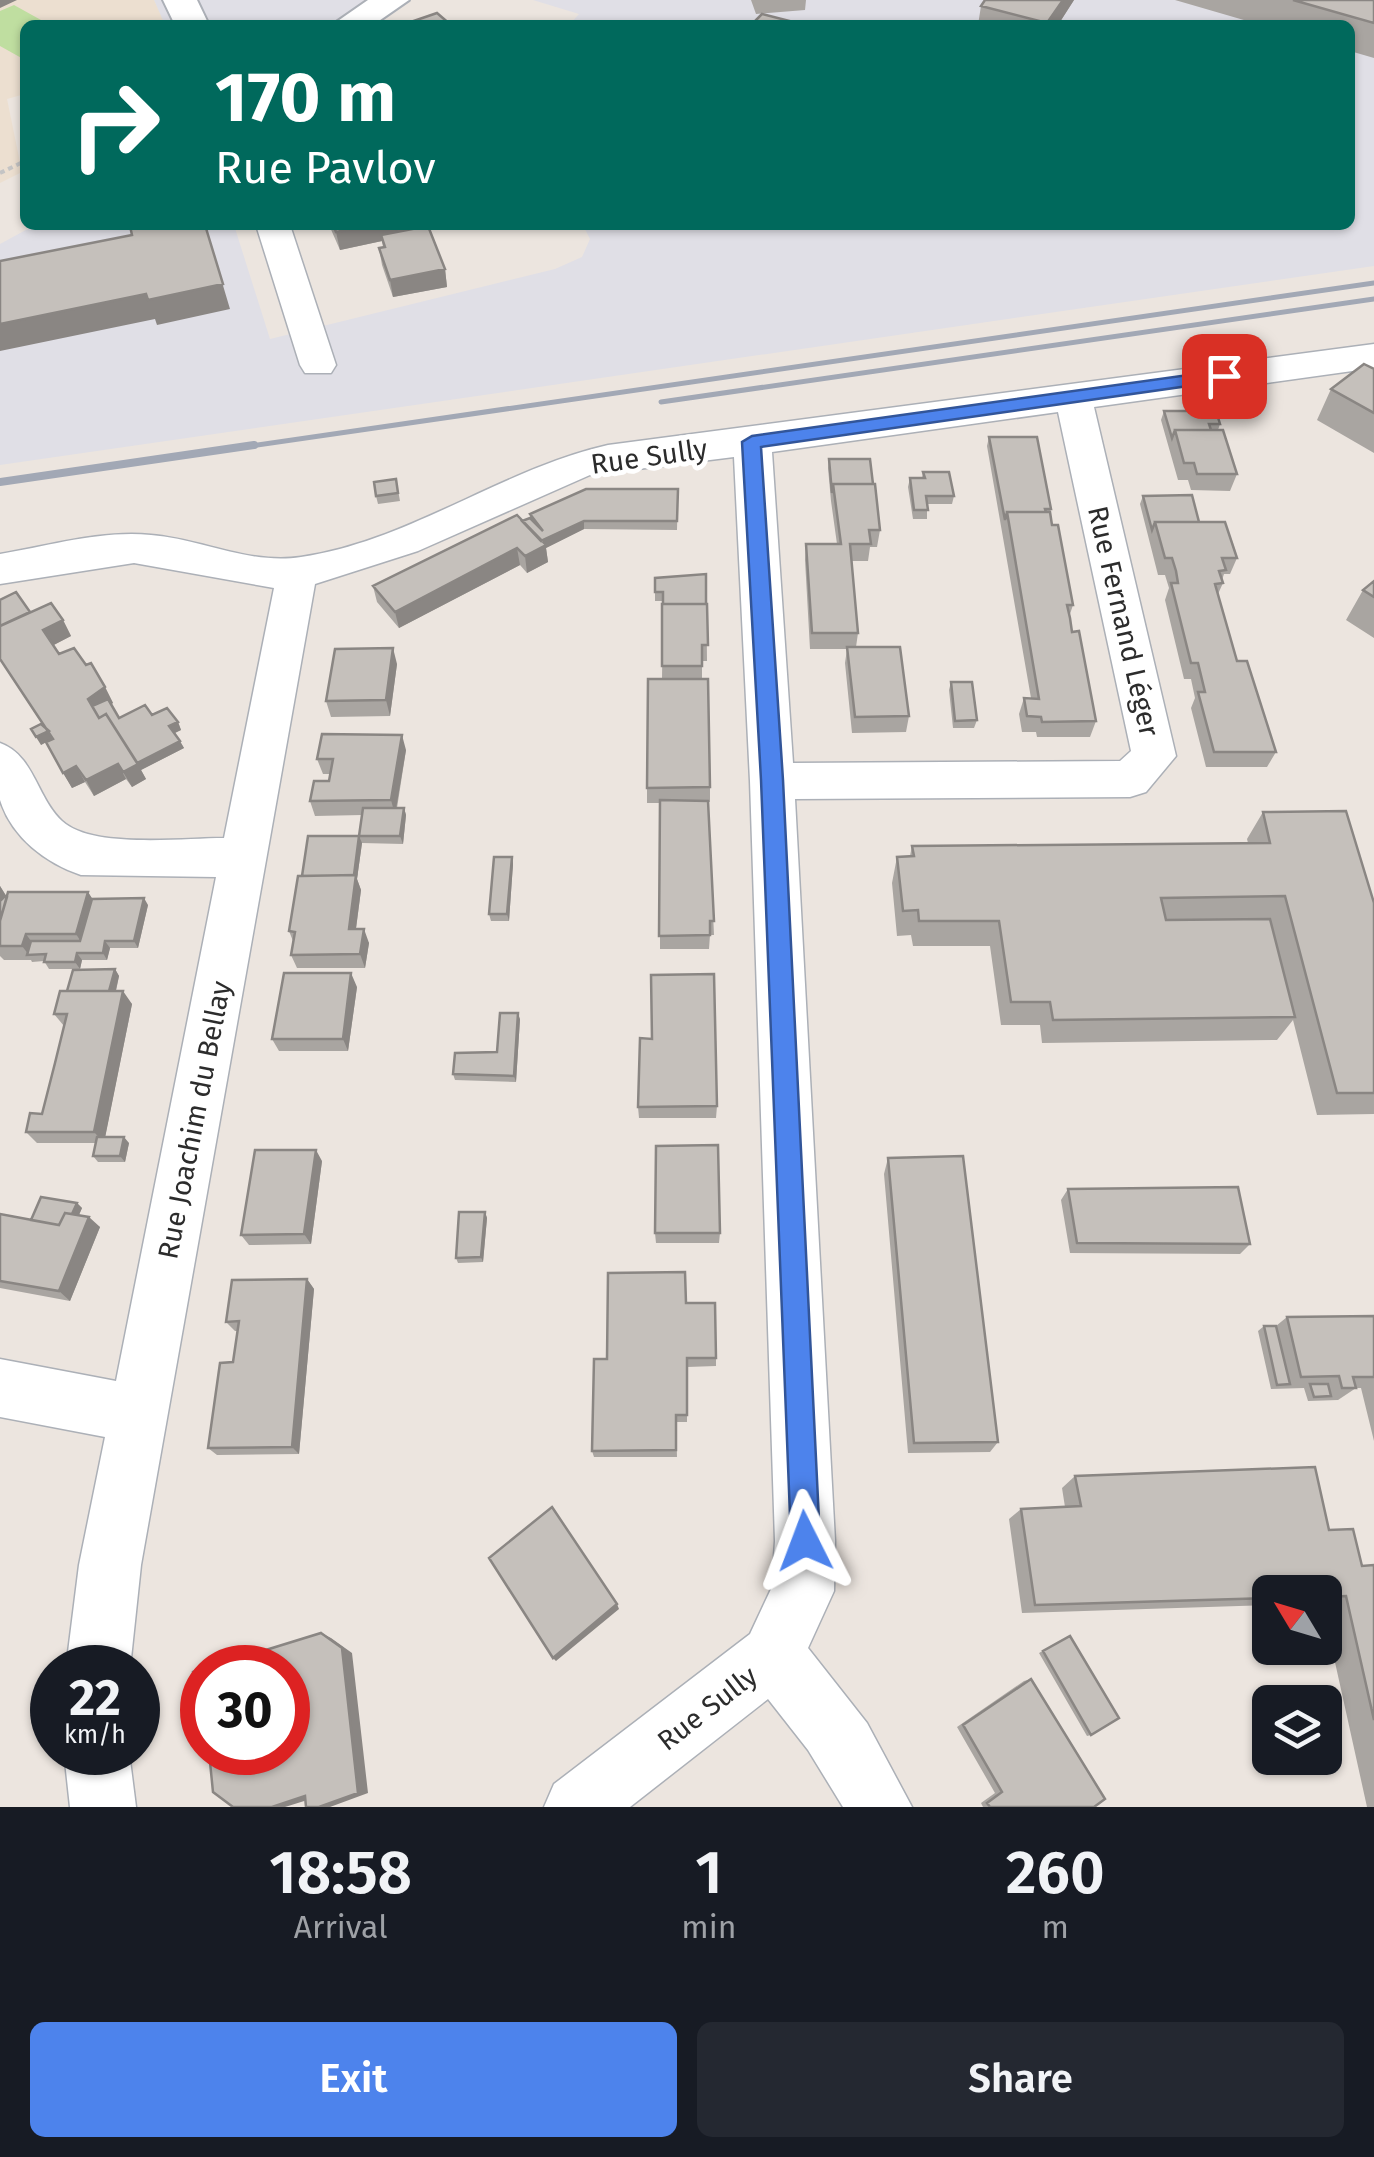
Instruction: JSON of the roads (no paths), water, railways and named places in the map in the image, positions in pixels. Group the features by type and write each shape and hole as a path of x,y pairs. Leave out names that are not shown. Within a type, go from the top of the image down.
{"street":[{"path":"358,20 392,0"},
{"path":"275,230 318,365"},
{"path":"752,442 1374,356"},
{"name":"Rue Fernand Léger","path":"772,780 1130,779 1154,756 1073,397"},
{"name":"Rue Sully","path":"0,569 142,548 188,555 242,572 297,573 361,558 420,538 564,470 752,442 772,780 805,1541 803,1590 772,1656 578,1807"},
{"name":"Rue Joachim du Bellay","path":"101,1645 110,1564 297,573"},
{"path":"0,761 45,834 81,856 243,858"},
{"path":"0,1388 139,1414"},
{"path":"772,1656 813,1698 852,1755 879,1807"},
{"path":"99,1775 103,1807"}],"railway":[{"path":"237,448 1374,283"},
{"path":"661,402 1374,299"},
{"path":"0,482 254,445"}]}
